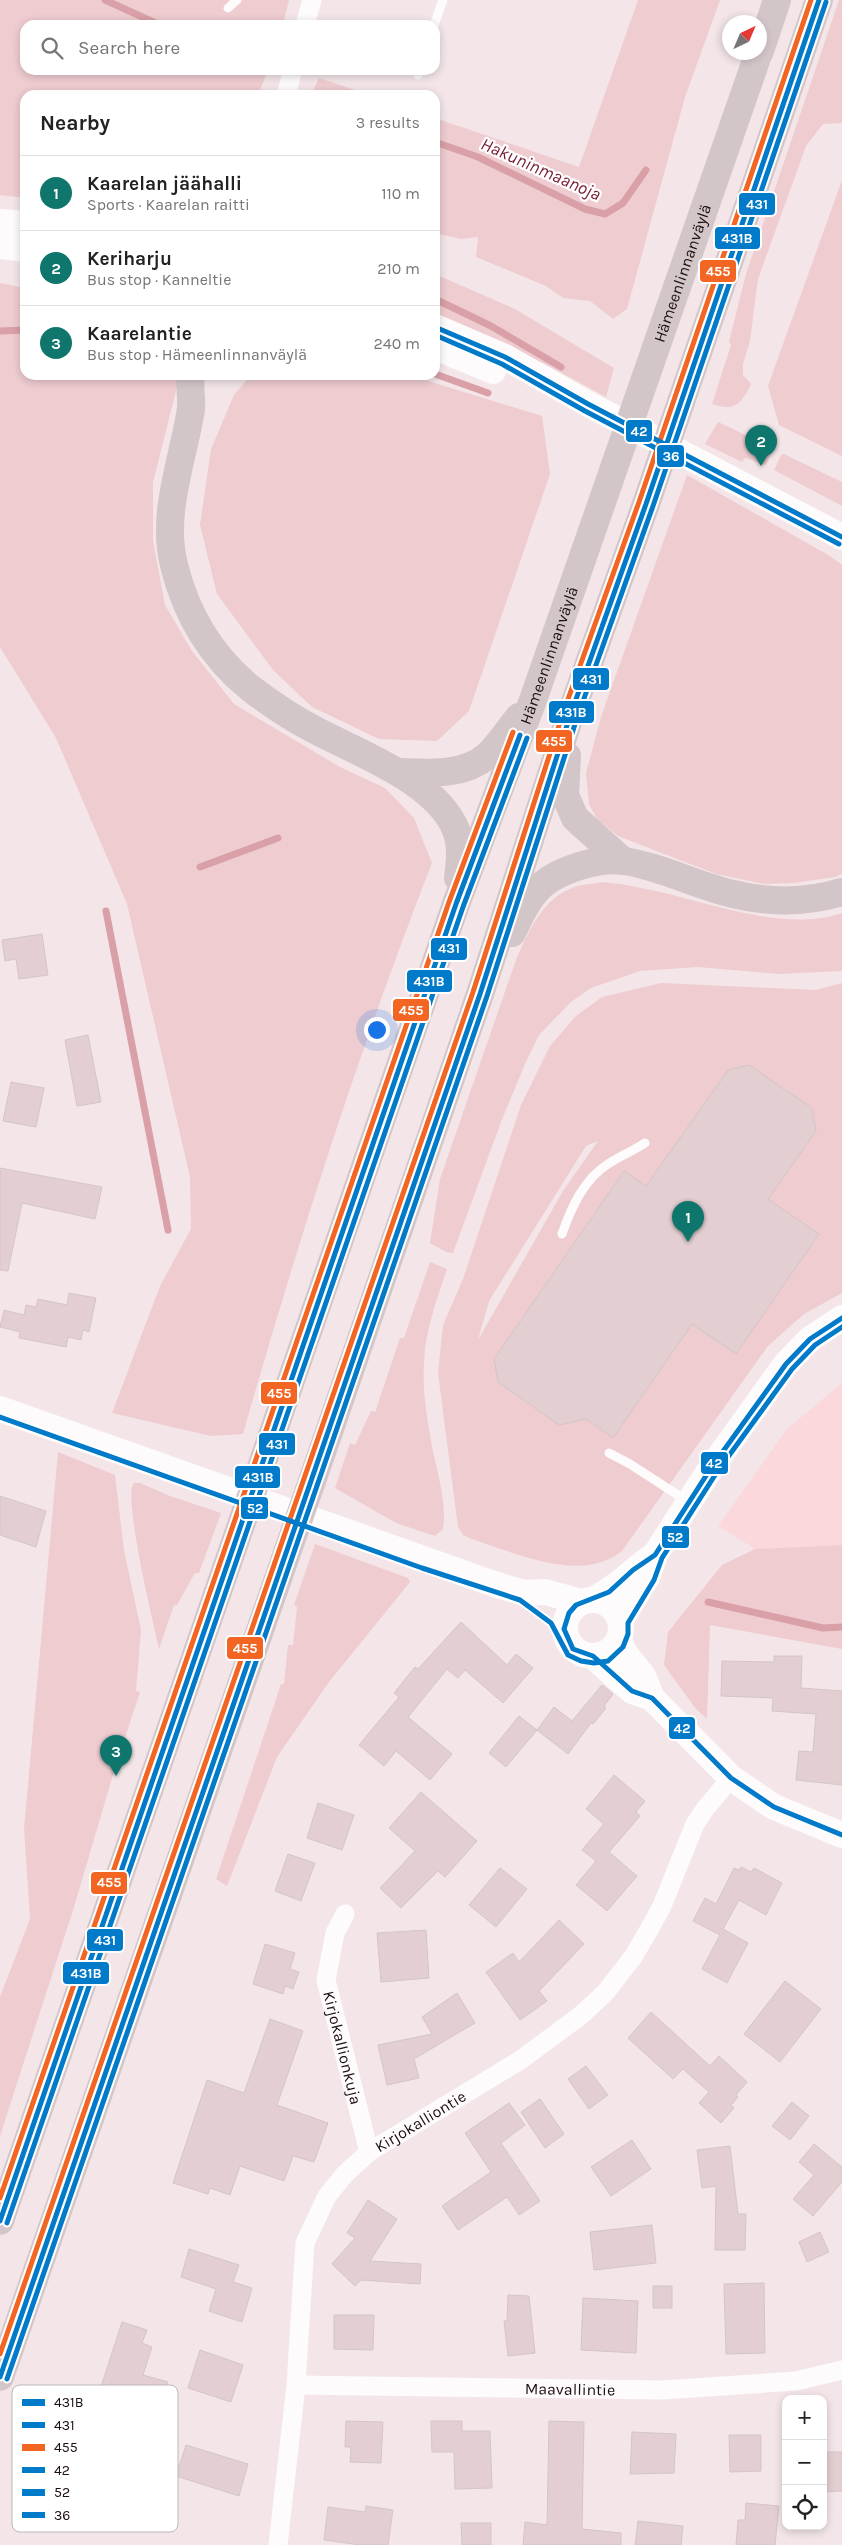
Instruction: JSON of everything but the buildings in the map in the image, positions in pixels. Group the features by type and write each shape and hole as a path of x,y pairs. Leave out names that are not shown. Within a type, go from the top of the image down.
{"highway":[{"name":"Hämeenlinnanväylä","path":"767,29 777,0"},
{"path":"0,2377 480,994 570,716 646,504 819,0"},
{"name":"Hämeenlinnanväylä","path":"0,2221 456,904 533,700 756,60"},
{"path":"192,380 191,407 174,488 170,527 173,564 184,598 199,631 221,660 249,687 280,709 315,730 401,772 440,807 455,828 461,846 456,904"},
{"path":"191,407 208,380"},
{"path":"401,772 434,773 463,770 486,756 533,700"},
{"path":"570,716 565,795 575,818 623,860"},
{"path":"480,994 530,898 543,884 564,871 585,864 623,860 734,894 774,901 802,901 842,892"}],"main road":[{"path":"0,222 20,224"},
{"path":"0,246 20,249"},
{"path":"440,329 505,357 588,404 842,537"},
{"path":"440,349 504,376 588,404"},
{"path":"0,1409 426,1561 524,1593 556,1618 564,1629 567,1640 573,1649 583,1654 594,1656 609,1651 647,1577 655,1555 786,1364 810,1339 842,1318"},
{"path":"564,1629 569,1613 586,1601 609,1592 632,1570 655,1555"},
{"path":"524,1593 545,1592 586,1601 603,1602 612,1607 629,1659 643,1676 652,1698 731,1778 785,1813 842,1834"},
{"path":"594,1656 632,1691 652,1698"}],"street":[{"path":"306,20 312,0"},
{"path":"287,90 292,75"},
{"name":"Kirjokalliontie","path":"278,2545 296,2385 305,2243 327,2196 345,2174 368,2152 519,2061 580,2016 605,1993 633,1957 662,1906 695,1824 704,1808 731,1778"},
{"name":"Kirjokallionkuja","path":"345,1914 335,1933 326,1980 368,2152"},
{"name":"Maavallintie","path":"296,2385 663,2390 796,2381 842,2370"}],"lane":[{"path":"228,8 237,0"},
{"path":"436,20 443,0"},
{"path":"562,1234 567,1218 592,1176 608,1164 645,1144"},
{"path":"609,1453 630,1464 689,1503"}],"shaded area":[{"path":"0,0 289,0 284,20 20,20 20,75 266,75 260,90 20,90 20,197 0,195"},
{"path":"638,0 720,0 685,97 627,309 613,319 590,301 563,298 546,286 476,257 478,237 461,239 440,234 440,120 579,167"},
{"path":"839,0 842,0 842,123 823,124 806,146 758,279 750,341 743,364 743,375 751,384 741,401 736,404 726,407 712,404 731,345 729,342 746,274"},
{"path":"319,78 355,90 313,90"},
{"path":"842,180 842,456 779,425 768,386"},
{"path":"440,276 515,309 614,368 606,397 547,365 440,317"},
{"path":"0,283 20,287 20,380 179,380 153,482 153,541 165,605 192,651 234,704 340,767 385,788 414,818 432,863 379,1004 331,1146 285,1290 243,1434 211,1436 112,1413 160,1286 191,1229 190,1177 127,904 56,738 0,647"},
{"path":"247,380 425,380 542,416 550,474 469,711 437,741 379,739 312,707 273,670 217,594 200,525 211,449 234,395"},
{"path":"718,422 773,448 766,465 745,458 742,462 705,444"},
{"path":"784,454 842,482 842,506 774,470 781,455"},
{"path":"687,475 830,556 842,565 842,874 835,877 794,883 764,884 716,874 618,836 597,819 589,804 586,773 601,717"},
{"path":"602,882 652,890 742,913 783,919 823,918 842,913 842,971 779,974 698,967 640,971 591,988 571,1002 539,1035 501,1122 453,1253 446,1252 430,1243 440,1179 516,960 532,927 545,907 564,892 575,887"},
{"path":"661,983 815,990 842,983 842,1293 804,1314 768,1346 622,1551 606,1561 588,1565 568,1565 528,1558 463,1535 458,1527 438,1373 443,1325 463,1279 521,1105 550,1046 576,1016 602,997","holes":["598,1141 563,1191 478,1340 489,1301 586,1146"]},
{"path":"430,1262 447,1269 429,1327 424,1362 424,1394 444,1508 443,1529 435,1536 396,1523 335,1488 350,1443 355,1445 371,1411 375,1412 400,1338 404,1338"},
{"path":"842,1383 842,1545 755,1549 718,1526 787,1429"},
{"path":"58,1452 115,1475 124,1550 141,1630 136,1691 140,1692 115,1768 74,1907 0,2136 0,1997 30,1919 24,1829"},
{"path":"134,1483 140,1483 170,1496 221,1513 199,1573 195,1573 177,1605 174,1605 159,1649 135,1534 131,1492"},
{"path":"315,1544 408,1578 410,1582 329,1682 277,1757 227,1886 216,1879 281,1684 284,1684 288,1645 293,1645 297,1607 294,1605"},
{"path":"842,1545 842,1649 710,1625 707,1719 696,1709 664,1665 668,1632 722,1565 755,1549"}],"waterway":[{"name":"Hakuninmaanoja","path":"105,0 149,20"},
{"name":"Hakuninmaanoja","path":"440,144 478,157 585,209 605,214 623,203 646,170"},
{"path":"440,301 491,326 561,367"},
{"path":"0,331 20,330"},
{"path":"440,376 488,393"},
{"path":"200,867 278,838"},
{"path":"106,911 168,1230"},
{"path":"708,1602 823,1628 842,1627"}],"transit line":[{"name":"455","path":"0,2354 473,992 563,713 639,502 811,0"},
{"name":"431B","path":"0,2377 480,994 570,716 646,504 819,0"},
{"name":"431","path":"7,2379 487,996 577,718 653,506 826,2"},
{"name":"42","path":"440,329 505,357 588,404 842,537"},
{"name":"36","path":"440,337 502,364 585,411 839,544"},
{"name":"455","path":"0,2198 449,902 513,732"},
{"name":"431B","path":"0,2221 456,904 520,735"},
{"name":"431","path":"7,2223 463,907 527,738"},
{"name":"42","path":"842,1318 810,1339 786,1364 711,1468 655,1555 633,1570 609,1592 576,1605 569,1613 564,1629 573,1649 593,1656 632,1691 652,1698 731,1778 774,1807 842,1835"},
{"name":"52","path":"0,1417 422,1568 520,1600 551,1623 568,1655 581,1661 594,1663 608,1661 623,1647 628,1634 628,1623 654,1580 662,1558 717,1472 792,1369 815,1345 842,1327"}],"place":[{"name":"Keriharju","path":"761,466"},
{"name":"Kaarelan jäähalli","path":"688,1242"},
{"name":"Kaarelantie","path":"116,1776"}]}
